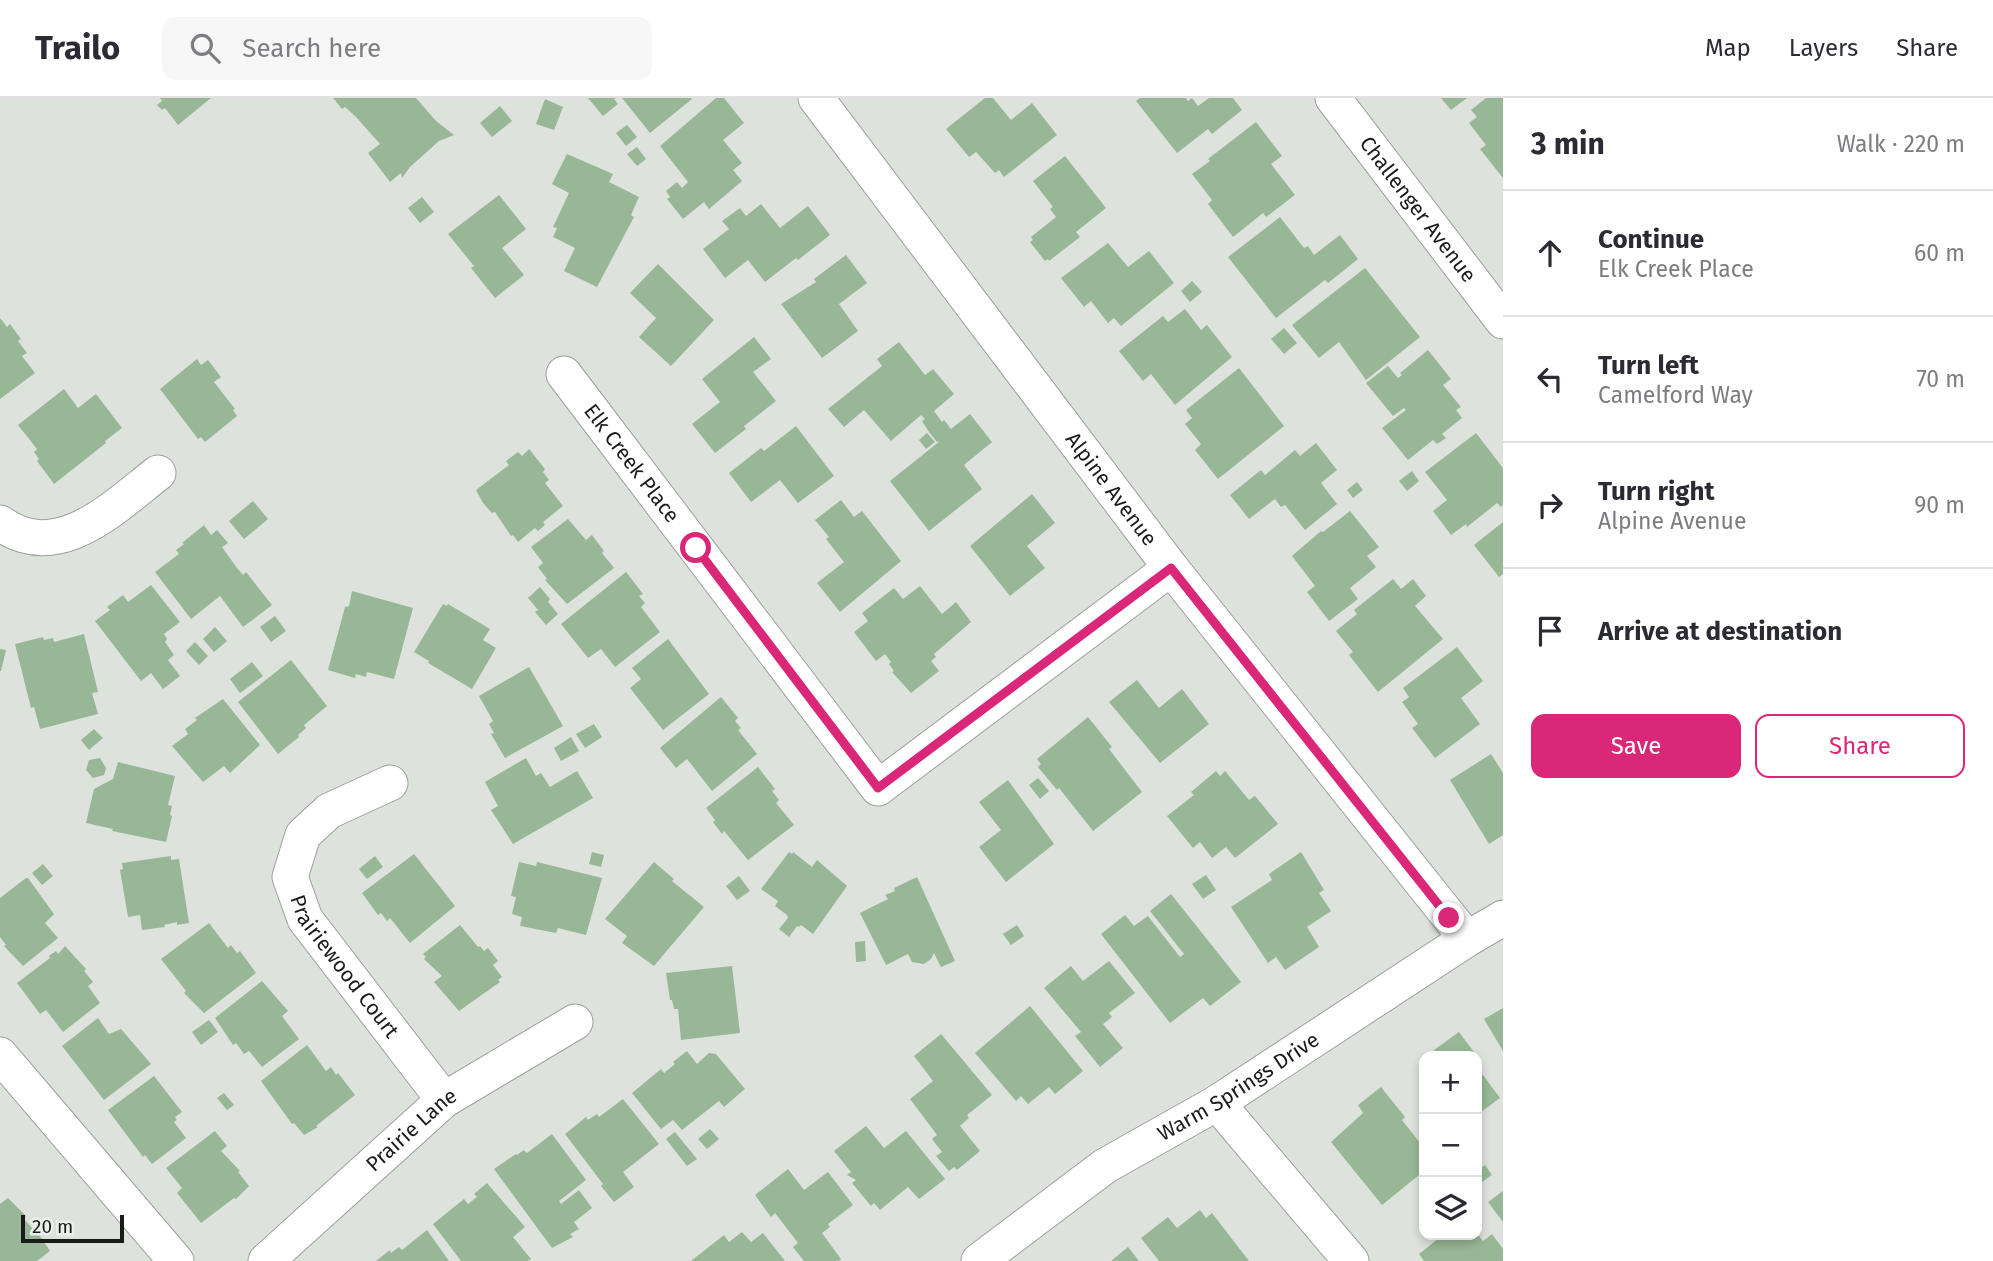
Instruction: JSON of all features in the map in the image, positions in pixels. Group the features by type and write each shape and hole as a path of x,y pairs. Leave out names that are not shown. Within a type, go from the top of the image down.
{"street":[{"name":"Alpine Avenue","path":"816,98 1171,568 1466,939"},
{"name":"Challenger Avenue","path":"1333,98 1503,321"},
{"name":"Elk Creek Place","path":"564,374 878,788 1171,568"},
{"path":"0,523 20,533 37,537 73,533 89,526 158,473"},
{"name":"Prairiewood Court","path":"390,783 329,811 303,835 290,877 305,919 444,1100"},
{"name":"Warm Springs Drive","path":"979,1261 1105,1166 1217,1103 1466,939 1503,918"},
{"name":"Prairie Lane","path":"266,1261 444,1100 575,1022"},
{"path":"0,1055 176,1261"},
{"path":"1217,1103 1352,1261"}],"building":[{"path":"160,98 211,98 178,125 165,108 162,110 157,105 162,101"},
{"path":"333,98 416,98 436,121 454,135 439,141 410,167 402,178 401,173 390,182 368,153 380,144 356,117 345,107 342,109"},
{"path":"588,98 616,98 614,99 618,104 603,116"},
{"path":"622,98 691,98 692,99 650,133"},
{"path":"716,98 724,98 744,123 723,140 742,163 733,170 742,181 709,209 704,202 683,219 667,199 670,197 666,191 677,182 682,188 688,182 660,146"},
{"path":"985,98 993,98 1011,120 1032,103 1057,135 1004,177 999,170 995,173 976,152 969,157 946,129"},
{"path":"1140,98 1186,98 1188,101 1192,98 1198,106 1209,98 1233,98 1242,110 1212,134 1208,129 1177,153 1136,101"},
{"path":"1441,98 1467,98 1451,110"},
{"path":"1486,98 1503,98 1503,178 1480,149 1486,145 1469,123 1477,117 1471,110"},
{"path":"545,99 563,107 554,130 536,124"},
{"path":"500,106 512,121 492,137 480,123"},
{"path":"1256,122 1282,156 1271,164 1295,195 1266,217 1263,213 1233,237 1208,204 1212,200 1192,174"},
{"path":"627,125 637,137 626,146 616,133"},
{"path":"637,147 646,159 637,166 627,154"},
{"path":"567,154 613,174 609,182 639,197 631,215 634,217 597,287 564,271 575,248 553,237 557,228 553,227 569,193 552,184"},
{"path":"1065,156 1106,208 1076,232 1080,237 1049,261 1045,261 1030,242 1033,240 1031,237 1056,217 1050,209 1053,207 1033,181"},
{"path":"499,195 526,229 502,248 524,275 495,298 448,234"},
{"path":"422,197 434,212 420,223 408,208"},
{"path":"761,204 780,228 808,206 830,235 765,282 748,260 725,278 703,249 729,229 722,221 740,208 746,216"},
{"path":"1280,217 1304,248 1308,246 1314,255 1340,235 1358,259 1328,283 1325,280 1276,318 1228,257"},
{"path":"1108,243 1128,267 1149,251 1174,283 1121,326 1114,318 1108,323 1091,301 1084,307 1061,278"},
{"path":"846,255 867,283 839,304 858,331 822,358 781,304 816,282 814,279"},
{"path":"658,264 714,320 671,366 639,337 656,318 630,293"},
{"path":"1365,268 1420,337 1366,380 1339,342 1319,358 1292,325"},
{"path":"1192,281 1202,292 1190,302 1181,291"},
{"path":"1185,309 1201,330 1207,325 1232,357 1175,405 1151,374 1143,381 1119,351 1163,316 1168,322"},
{"path":"0,318 7,327 10,324 21,339 18,341 27,353 22,356 35,373 0,399"},
{"path":"1284,328 1297,343 1284,354 1271,339"},
{"path":"754,337 771,359 753,372 776,401 715,453 692,424 720,402 702,379"},
{"path":"899,342 925,375 933,369 954,394 934,411 942,422 944,420 951,429 970,414 992,442 964,465 982,489 929,531 890,481 940,441 937,442 929,432 922,421 925,419 921,415 891,441 864,410 844,427 828,409 882,366 877,359"},
{"path":"1428,350 1451,379 1443,385 1461,407 1456,410 1462,418 1442,434 1446,438 1437,444 1433,440 1408,460 1382,428 1406,410 1404,408 1393,416 1366,383 1388,366 1398,378 1402,375 1400,373"},
{"path":"197,359 201,365 208,360 221,377 214,382 235,409 233,410 237,416 205,442 201,437 198,439 160,389"},
{"path":"1239,368 1284,426 1218,479 1195,450 1201,444 1185,424 1192,418 1186,410"},
{"path":"64,389 78,408 96,394 122,428 54,484 37,461 39,459 34,452 37,449 18,425"},
{"path":"796,426 834,476 798,503 780,480 751,502 729,473"},
{"path":"927,433 935,442 926,449 919,440"},
{"path":"1476,433 1503,468 1503,505 1501,507 1497,503 1467,527 1466,524 1451,535 1433,511 1447,500 1425,472"},
{"path":"1316,443 1337,470 1321,483 1337,504 1305,530 1285,505 1281,507 1275,499 1249,519 1230,495 1261,470 1265,475 1295,450 1300,456"},
{"path":"529,449 545,469 543,472 549,480 545,483 563,506 543,522 545,525 538,531 535,528 518,542 495,512 492,513 483,503 476,490 509,465 506,461 518,452 522,456"},
{"path":"1412,471 1419,481 1407,491 1399,481"},
{"path":"1357,482 1363,490 1353,498 1347,490"},
{"path":"1032,494 1055,523 1027,546 1045,568 1010,596 970,546"},
{"path":"841,500 854,517 862,511 901,561 840,612 817,583 844,562 815,520"},
{"path":"253,501 268,519 244,539 229,521"},
{"path":"1350,511 1379,547 1367,556 1376,567 1350,588 1358,599 1329,621 1307,592 1315,586 1292,556"},
{"path":"568,519 586,540 592,535 614,568 567,604 545,580 547,579 538,567 543,563 531,547"},
{"path":"1503,522 1503,574 1499,577 1474,545"},
{"path":"204,525 211,535 217,530 228,543 222,547 237,568 243,575 246,572 272,605 243,627 220,596 191,619 155,572 179,554 176,550 184,544 182,543"},
{"path":"626,572 643,594 639,596 645,603 641,607 660,632 615,667 601,649 588,658 561,624"},
{"path":"1393,579 1401,589 1413,579 1426,596 1415,606 1443,639 1378,692 1349,655 1353,652 1336,631 1357,614 1354,610"},
{"path":"151,585 180,622 164,634 167,639 165,642 174,655 168,660 180,676 163,689 151,673 141,681 95,621 110,610 107,607 123,595 128,602"},
{"path":"920,586 942,614 956,602 971,622 934,654 936,657 931,661 939,671 911,693 892,672 894,671 889,664 891,662 885,654 876,661 854,632 868,621 862,613 894,588 903,599"},
{"path":"540,587 558,614 546,625 528,598"},
{"path":"352,591 413,608 394,679 367,672 366,677 356,674 355,678 328,670"},
{"path":"443,604 448,604 490,629 483,640 496,648 472,689 414,652"},
{"path":"275,616 286,631 271,642 260,627"},
{"path":"215,627 227,641 214,652 203,639"},
{"path":"84,634 98,692 92,693 98,714 40,729 34,707 31,708 15,644 43,637 44,640 53,638 54,642"},
{"path":"668,639 709,694 663,730 630,688 641,679 632,668"},
{"path":"195,642 208,656 199,665 186,651"},
{"path":"1457,647 1483,681 1461,698 1480,724 1435,758 1412,728 1418,724 1402,702 1409,697 1403,688"},
{"path":"0,649 6,650 1,671 0,671"},
{"path":"291,660 327,706 304,725 306,728 299,737 278,754 238,702"},
{"path":"252,662 263,676 240,693 230,679"},
{"path":"529,667 563,726 505,758 491,734 494,733 489,724 493,721 479,696"},
{"path":"1137,680 1159,708 1182,689 1209,724 1160,763 1109,702"},
{"path":"721,697 738,718 735,721 741,728 738,730 757,754 712,791 687,759 676,768 660,748"},
{"path":"223,699 260,745 230,773 224,766 203,782 172,746 188,734 185,729 197,720 195,718"},
{"path":"1088,717 1142,792 1093,831 1059,788 1057,790 1038,767 1041,764 1037,759"},
{"path":"594,724 602,737 585,748 576,734"},
{"path":"94,729 103,738 89,750 81,740"},
{"path":"571,737 579,751 561,761 554,748"},
{"path":"1491,754 1503,773 1503,835 1489,844 1450,780"},
{"path":"100,758 106,768 104,775 93,778 86,770 89,760"},
{"path":"526,758 536,776 541,773 550,787 577,771 593,798 513,844 491,810 498,806 485,782"},
{"path":"118,762 175,776 168,805 172,806 172,816 166,842 86,823 94,789 113,779"},
{"path":"758,767 775,789 772,791 779,800 776,803 794,825 748,860 724,831 722,834 706,808"},
{"path":"1216,771 1220,776 1225,771 1249,800 1255,796 1278,824 1235,858 1226,847 1212,858 1200,842 1193,848 1167,816 1194,795 1191,792"},
{"path":"1038,778 1049,791 1040,799 1029,785"},
{"path":"1008,780 1054,844 1006,882 979,847 1001,830 979,802"},
{"path":"592,852 604,855 601,867 589,864"},
{"path":"789,852 793,852 812,867 817,860 847,886 813,934 801,925 797,926 789,937 779,929 788,918 787,915 775,906 778,901 761,889"},
{"path":"1301,852 1324,890 1319,893 1331,911 1307,927 1319,947 1285,970 1276,957 1268,963 1231,907 1272,880 1269,874"},
{"path":"414,854 455,906 410,943 390,918 387,921 381,913 378,915 362,893"},
{"path":"171,856 171,860 179,859 189,923 177,925 177,922 164,925 165,927 142,930 140,915 128,917 120,870 123,869 122,863"},
{"path":"375,856 383,867 367,879 359,869"},
{"path":"519,862 536,866 537,862 602,878 586,935 558,928 556,933 520,926 522,917 512,914 516,897 511,896"},
{"path":"654,862 704,907 654,966 622,943 627,936 605,919"},
{"path":"43,864 53,876 42,885 32,873"},
{"path":"1206,875 1216,890 1203,899 1192,884"},
{"path":"739,876 750,891 737,900 726,886"},
{"path":"917,877 955,961 941,967 934,953 924,964 912,962 908,954 886,965 860,913 888,899 885,895 895,891 894,888"},
{"path":"26,878 54,914 45,923 58,938 23,966 4,946 6,945 0,937 0,898"},
{"path":"1171,894 1241,982 1210,1006 1203,998 1170,1023 1101,934 1125,915 1134,926 1148,916 1180,957 1184,954 1150,911"},
{"path":"209,923 228,948 231,945 237,953 240,951 256,973 204,1013 184,993 186,991 161,959"},
{"path":"460,925 478,947 484,951 488,948 498,961 493,965 502,977 498,980 500,982 459,1011 434,982 442,976 424,959 426,957 423,954"},
{"path":"1017,925 1024,936 1011,945 1003,934"},
{"path":"865,941 866,961 856,962 855,942"},
{"path":"65,946 86,969 84,971 93,982 88,986 100,1003 63,1032 46,1010 40,1014 17,983"},
{"path":"1109,961 1135,993 1109,1013 1112,1017 1103,1024 1123,1048 1100,1067 1075,1036 1081,1032 1044,988 1071,966 1083,981"},
{"path":"732,966 740,1033 681,1040 678,1009 674,1009 670,1000 666,973"},
{"path":"262,981 288,1011 282,1016 299,1039 262,1067 249,1051 244,1054 236,1043 233,1045 215,1018"},
{"path":"1030,1006 1083,1071 1055,1094 1049,1087 1028,1104 1021,1096 1016,1101 975,1053"},
{"path":"1503,1008 1503,1051 1484,1019"},
{"path":"98,1018 109,1034 121,1029 151,1064 104,1100 62,1046"},
{"path":"209,1020 218,1032 201,1045 192,1032"},
{"path":"1459,1032 1473,1051 1435,1051"},
{"path":"941,1034 992,1095 967,1115 969,1118 960,1126 980,1151 957,1170 954,1167 949,1171 936,1156 942,1152 932,1139 937,1135 910,1099 933,1081 914,1056"},
{"path":"307,1045 326,1071 331,1067 355,1095 316,1126 318,1127 304,1135 292,1124 261,1081"},
{"path":"687,1051 697,1064 709,1053 716,1054 745,1089 724,1107 719,1101 682,1130 673,1120 661,1129 632,1093 661,1069 664,1073"},
{"path":"1482,1074 1500,1098 1482,1111"},
{"path":"154,1076 182,1112 175,1117 177,1120 174,1122 186,1138 152,1164 145,1155 143,1157 108,1110"},
{"path":"1381,1087 1405,1117 1402,1120 1419,1142 1419,1175 1382,1205 1331,1142 1363,1113 1358,1105"},
{"path":"224,1093 234,1105 227,1110 217,1098"},
{"path":"623,1099 659,1144 623,1172 634,1187 614,1202 565,1134 586,1117 588,1120 597,1114 599,1117"},
{"path":"866,1126 884,1148 906,1131 945,1179 919,1199 908,1187 880,1210 874,1203 871,1206 852,1183 856,1180 847,1175 851,1172 834,1151"},
{"path":"710,1129 719,1139 707,1149 698,1139"},
{"path":"215,1131 227,1146 221,1151 240,1171 238,1172 249,1186 236,1199 201,1223 177,1193 182,1188 166,1168"},
{"path":"675,1132 697,1159 687,1166 666,1139"},
{"path":"552,1134 586,1180 559,1201 561,1204 579,1190 592,1208 574,1222 579,1229 570,1234 573,1237 552,1248 494,1169 524,1150 527,1153"},
{"path":"1485,1165 1492,1175 1482,1182 1482,1177 1482,1167"},
{"path":"788,1169 804,1190 828,1172 853,1205 828,1224 830,1227 822,1233 841,1259 839,1261 804,1261 793,1247 798,1243 775,1213 771,1217 755,1195"},
{"path":"487,1183 525,1227 513,1237 531,1259 528,1261 461,1261 433,1224 464,1199 468,1204 477,1197 474,1194"},
{"path":"1503,1191 1503,1222 1488,1202"},
{"path":"8,1198 26,1216 23,1218 33,1229 34,1227 50,1251 37,1261 0,1261 0,1204"},
{"path":"1200,1210 1206,1218 1212,1213 1249,1261 1159,1261 1141,1238 1168,1217 1177,1228"},
{"path":"427,1230 449,1261 376,1261 390,1250 391,1253 399,1247 402,1250"},
{"path":"742,1232 751,1242 763,1233 785,1261 691,1261 724,1235 729,1242"},
{"path":"1492,1234 1503,1249 1503,1261 1424,1261 1419,1254 1437,1240 1483,1241"},
{"path":"1128,1247 1139,1261 1111,1261"}],"route":[{"path":"696,548 878,788 1171,568 1449,918"}]}
